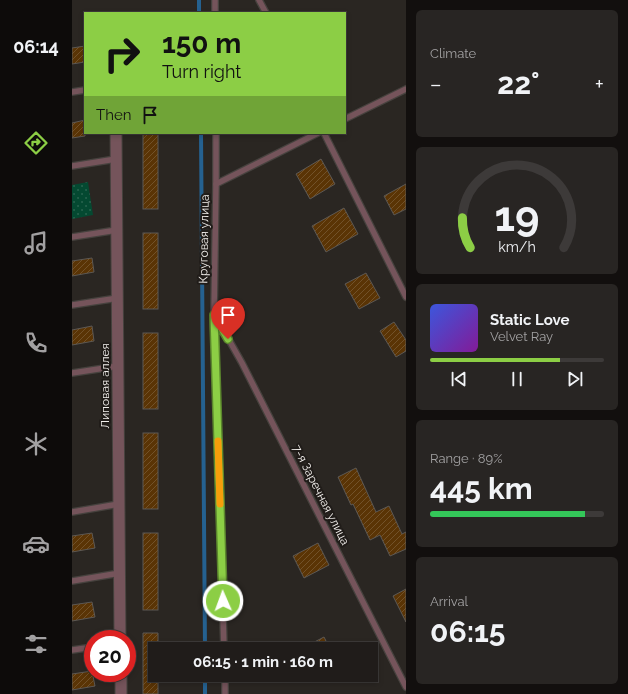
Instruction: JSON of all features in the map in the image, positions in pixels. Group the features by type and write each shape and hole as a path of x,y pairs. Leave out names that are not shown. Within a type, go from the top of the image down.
{"street":[{"name":"Липовая аллея","path":"116,134 120,630"},
{"path":"121,682 121,694"}],"lane":[{"path":"215,0 216,12"},
{"path":"259,0 265,12"},
{"path":"346,119 406,89"},
{"path":"72,92 84,90"},
{"path":"216,134 216,184"},
{"name":"Круговая улица","path":"224,642 214,315 216,184 316,134"},
{"path":"324,134 406,297"},
{"path":"72,166 116,159"},
{"path":"72,237 117,230"},
{"path":"72,305 118,298"},
{"name":"7-я Заречная улица","path":"214,315 242,363 406,687"},
{"path":"72,374 118,366"},
{"path":"72,512 119,504"},
{"path":"72,581 120,573"},
{"path":"72,650 84,648"},
{"path":"225,682 225,694"}],"green space":[{"path":"88,182 93,215 72,219 72,185"}],"building":[{"path":"84,46 84,62 72,64 72,48"},
{"path":"84,120 85,136 72,138 72,123"},
{"path":"143,134 158,134 158,209 143,209"},
{"path":"321,159 335,184 310,199 296,174"},
{"path":"406,184 406,209 394,215 384,196"},
{"path":"344,208 358,234 326,252 312,226"},
{"path":"143,233 158,233 158,309 143,309"},
{"path":"92,258 94,272 72,276 72,261"},
{"path":"366,273 380,298 359,309 345,284"},
{"path":"394,322 406,340 406,351 396,357 380,331"},
{"path":"92,326 94,341 72,345 72,330"},
{"path":"143,333 158,333 158,409 143,409"},
{"path":"143,433 158,433 158,509 143,509"},
{"path":"356,468 376,512 389,506 402,534 406,532 406,549 390,556 380,535 370,540 338,477"},
{"path":"92,533 95,548 72,552 72,536"},
{"path":"143,533 158,533 158,610 143,610"},
{"path":"318,543 329,565 304,578 293,556"},
{"path":"406,589 406,622 393,596"},
{"path":"92,602 95,617 72,621 72,605"},
{"path":"143,633 158,633 158,642 148,642 148,682 158,682 158,694 143,694"},
{"path":"324,637 326,642 314,642"},
{"path":"84,672 84,682 94,682 95,686 72,690 72,674"}],"waterway":[{"path":"199,0 199,12"},
{"path":"201,134 205,642"},
{"path":"205,682 205,694"}],"slow traffic":[{"path":"218,441 220,504"}],"route":[{"path":"223,601 214,315 228,339"}]}
